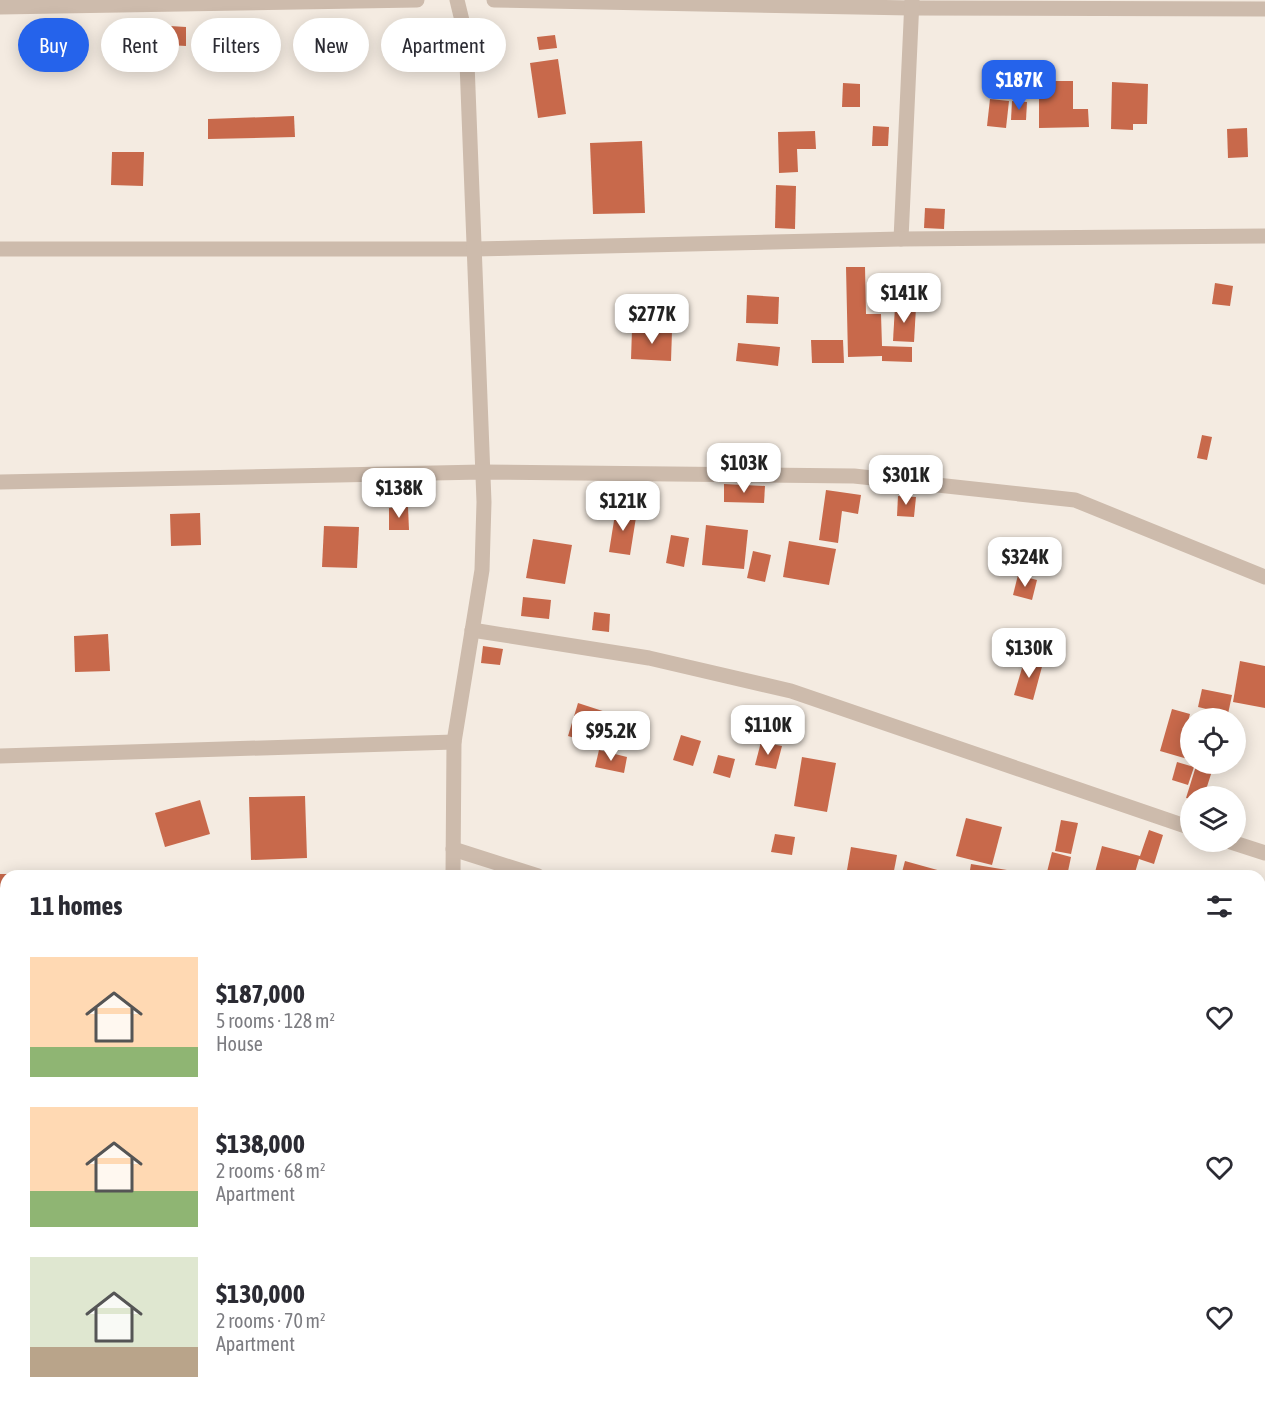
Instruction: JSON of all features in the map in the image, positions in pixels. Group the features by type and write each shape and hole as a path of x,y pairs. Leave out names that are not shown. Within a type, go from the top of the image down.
{"street":[{"path":"0,7 417,0"},
{"path":"453,870 454,742 482,570 484,502 466,37 457,0"},
{"path":"494,0 1265,9"},
{"path":"901,239 912,4"},
{"path":"0,249 474,249 901,239 1265,236"},
{"path":"0,482 482,472 854,476 1075,500 1265,577"},
{"path":"472,630 649,658 791,690 1180,824"},
{"path":"0,756 454,742"},
{"path":"1246,847 1265,853"},
{"path":"453,849 519,870"}],"building":[{"path":"179,27 186,27 186,46 179,46"},
{"path":"555,35 557,48 539,50 537,37"},
{"path":"558,59 566,114 538,118 530,63"},
{"path":"1039,81 1073,81 1073,109 1088,109 1089,127 1039,128"},
{"path":"1112,82 1148,84 1147,124 1133,124 1133,130 1111,129"},
{"path":"843,83 860,84 860,107 842,107"},
{"path":"990,99 1009,101 1006,128 987,126"},
{"path":"1012,101 1027,102 1026,120 1011,120"},
{"path":"294,116 295,137 208,139 208,119"},
{"path":"873,126 889,127 888,146 872,146"},
{"path":"1247,128 1248,157 1228,158 1227,129"},
{"path":"815,131 816,149 797,149 798,172 779,173 778,132"},
{"path":"642,141 645,213 593,214 590,143"},
{"path":"112,152 144,152 143,186 111,185"},
{"path":"776,185 796,186 795,229 775,228"},
{"path":"925,208 945,209 944,229 924,228"},
{"path":"846,267 865,267 866,314 881,314 882,346 912,347 912,362 882,361 882,356 848,357"},
{"path":"1215,283 1233,286 1230,306 1212,304"},
{"path":"747,295 779,297 778,324 746,323"},
{"path":"895,306 916,307 914,342 893,341"},
{"path":"632,330 672,331 671,361 631,359"},
{"path":"811,340 843,340 844,363 812,363"},
{"path":"738,343 780,347 778,366 736,361"},
{"path":"1202,435 1212,437 1207,460 1197,458"},
{"path":"724,484 765,486 764,503 724,502"},
{"path":"826,490 861,495 858,514 842,511 838,543 819,540"},
{"path":"898,496 916,497 914,517 897,516"},
{"path":"408,507 409,530 389,530 389,508"},
{"path":"616,508 637,511 630,555 609,552"},
{"path":"200,513 201,545 171,546 170,514"},
{"path":"706,525 748,530 744,569 702,565"},
{"path":"324,526 359,527 357,568 322,567"},
{"path":"671,535 689,538 684,567 666,563"},
{"path":"533,539 572,545 565,584 526,578"},
{"path":"789,541 836,549 829,585 783,577"},
{"path":"753,551 771,555 765,582 747,578"},
{"path":"1018,575 1037,580 1032,600 1013,595"},
{"path":"523,597 551,600 549,619 521,616"},
{"path":"594,612 610,614 609,632 592,630"},
{"path":"108,634 110,671 75,672 74,636"},
{"path":"483,646 503,649 500,665 481,663"},
{"path":"1025,658 1043,663 1033,700 1014,695"},
{"path":"1240,661 1265,666 1265,708 1233,702"},
{"path":"1202,689 1232,695 1229,708 1198,707"},
{"path":"578,703 618,716 608,748 568,736"},
{"path":"1172,709 1180,711 1180,757 1160,751"},
{"path":"681,735 701,741 693,766 673,760"},
{"path":"761,742 782,746 776,769 755,765"},
{"path":"599,750 627,757 624,773 595,767"},
{"path":"718,755 735,759 730,778 713,773"},
{"path":"802,757 836,763 827,812 794,806"},
{"path":"1177,762 1180,763 1180,774 1192,774 1188,785 1172,780"},
{"path":"1194,774 1211,774 1207,786 1190,786"},
{"path":"305,796 307,858 251,860 249,797"},
{"path":"200,800 210,834 165,847 155,813"},
{"path":"966,818 1002,827 992,865 956,856"},
{"path":"1061,820 1078,823 1071,854 1055,851"},
{"path":"1149,830 1163,835 1154,864 1139,859 1136,870 1096,870 1102,846 1140,856"},
{"path":"775,834 795,837 792,855 771,852"},
{"path":"851,847 897,855 894,870 847,870"},
{"path":"1052,852 1071,857 1068,870 1048,870"},
{"path":"905,861 937,870 903,870"},
{"path":"971,864 1007,870 970,870"}]}
